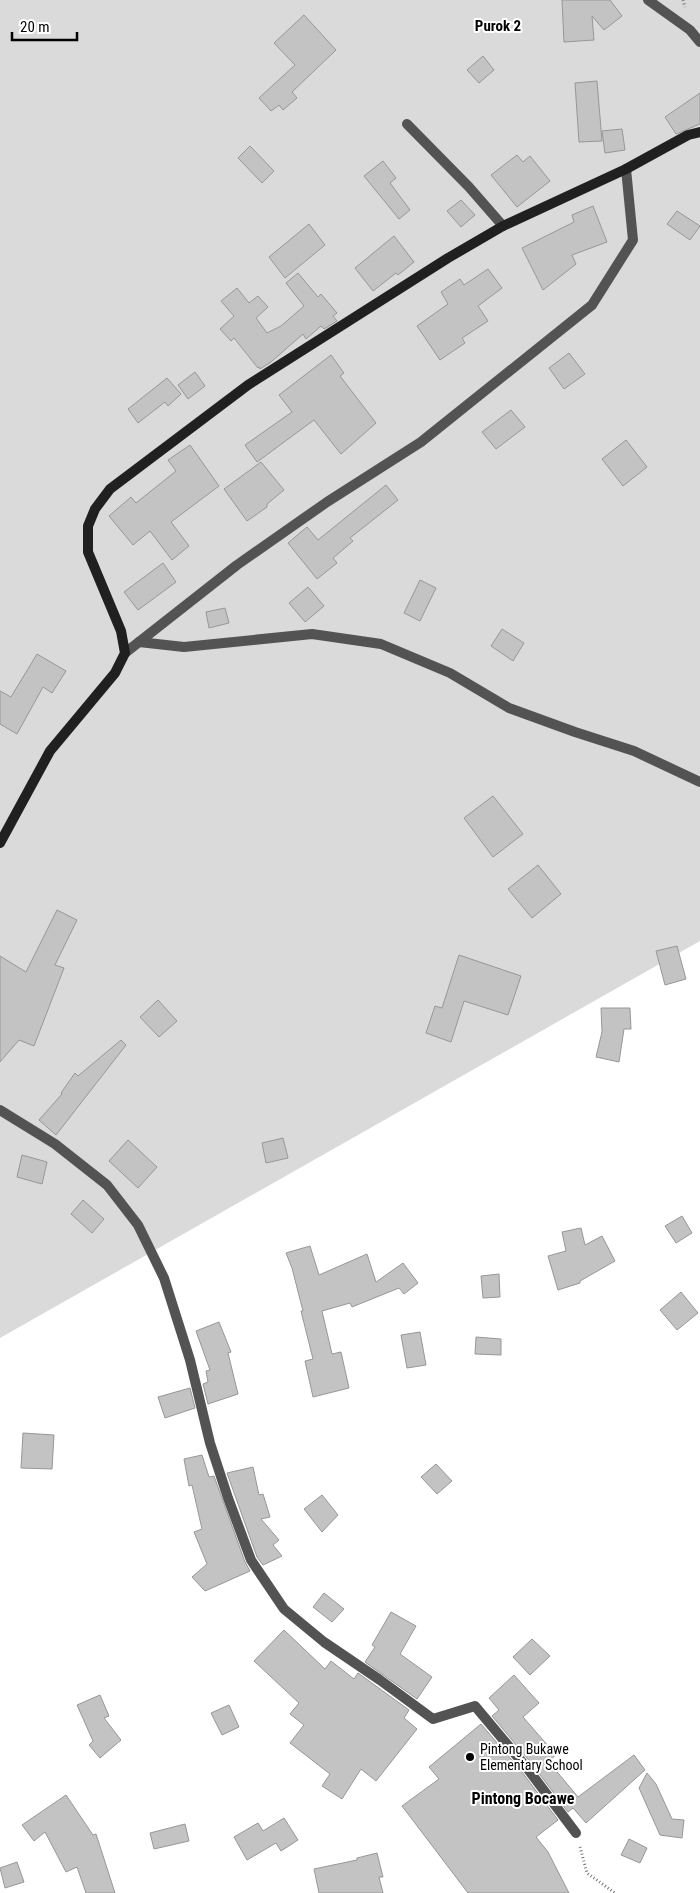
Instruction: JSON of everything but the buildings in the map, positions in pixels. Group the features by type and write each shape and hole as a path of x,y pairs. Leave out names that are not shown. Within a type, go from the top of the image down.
{"street":[{"path":"648,0 690,30 700,42"},
{"path":"407,124 469,187 503,226"},
{"path":"125,653 121,631 88,552 88,526 95,509 110,489 248,385 503,226 626,169 688,135 700,132"},
{"path":"0,843 50,751 114,673 125,653 237,565 327,502 421,442 592,305 633,240 626,169"},
{"path":"139,642 184,647 312,634 381,644 450,673 509,708 634,751 700,782"},
{"path":"0,1110 55,1144 107,1185 138,1225 164,1278 190,1360 210,1443 251,1560 284,1610 324,1642 433,1720 476,1706 527,1768 576,1833"}],"path":[{"path":"576,1833 587,1874 615,1893"}],"shaded area":[{"path":"0,0 700,0 700,941 0,1338"}],"place":[{"name":"Pintong Bukawe Elementary School","path":"470,1757"}],"district":[{"name":"Purok 2","path":"498,26"},
{"name":"Pintong Bocawe","path":"523,1798"}]}
